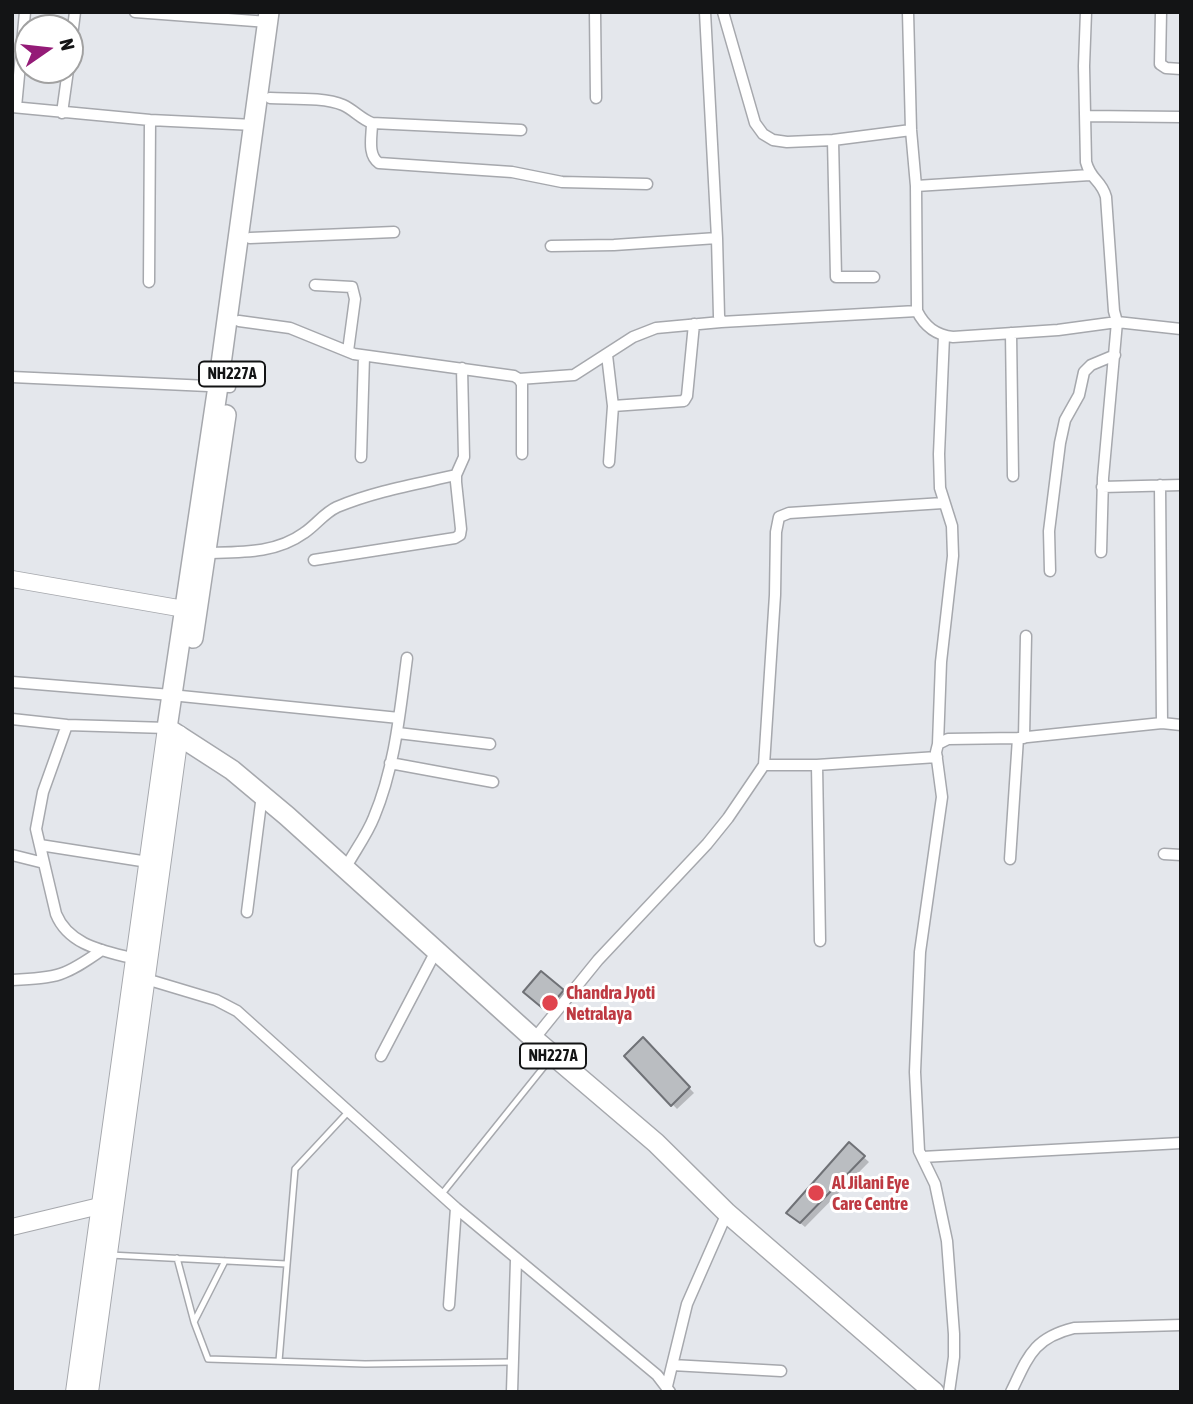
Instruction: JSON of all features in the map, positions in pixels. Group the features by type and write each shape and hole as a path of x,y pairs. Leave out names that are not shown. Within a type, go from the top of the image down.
{"highway":[{"name":"NH227A","path":"178,695 184,609 224,386 239,321 270,98 273,15"},
{"name":"NH227A","path":"273,15 254,125 206,553 173,732 232,770 262,795 534,1039 656,1143 727,1213 934,1392"}],"main road":[{"path":"12,579 184,609"},
{"path":"89,1392 107,1255 107,1204 135,959 148,862 173,732"},
{"path":"75,1392 146,979 173,732"},
{"path":"12,1227 107,1204"}],"street":[{"path":"25,12 14,107 150,120 254,125"},
{"path":"135,12 273,15"},
{"path":"595,12 596,98"},
{"path":"705,12 719,316 722,322"},
{"path":"723,12 755,123 763,134 773,140 787,142 834,140 911,130"},
{"path":"908,12 911,130 916,186 918,311 928,328 944,336 1011,333 1117,322 1181,330"},
{"path":"1086,12 1086,162 1090,175 1103,188 1106,197 1117,322 1102,487 1101,552"},
{"path":"1161,12 1160,64 1166,68 1181,69"},
{"path":"62,113 66,84"},
{"path":"270,98 334,102 346,106 372,123 521,130"},
{"path":"1085,116 1181,117"},
{"path":"149,282 150,120"},
{"path":"372,123 372,154 374,160 379,163 512,172 562,182 647,184"},
{"path":"834,140 836,277 874,276"},
{"path":"916,186 1090,175"},
{"path":"250,238 394,232"},
{"path":"551,246 614,246 717,238"},
{"path":"315,285 352,287 355,299 348,351"},
{"path":"519,379 574,375 643,332 656,328 918,311"},
{"path":"239,321 290,328 364,356 514,376 522,384 522,454"},
{"path":"612,406 684,401 687,396 694,324"},
{"path":"1011,333 1013,476"},
{"path":"944,336 940,488 952,526 953,556 942,662 937,757 942,797 923,931 917,999 916,1117 919,1151 936,1184 947,1241 954,1334 954,1357 948,1392"},
{"path":"607,355 612,406 609,462"},
{"path":"1050,571 1049,531 1065,420 1079,395 1084,372 1091,365 1115,355"},
{"path":"361,457 364,356"},
{"path":"314,560 455,538 460,535 456,475 464,457 462,368"},
{"path":"12,377 224,386"},
{"path":"206,553 270,549 302,535 328,511 338,506 401,487 456,475"},
{"path":"1160,485 1162,723"},
{"path":"1102,487 1181,485"},
{"path":"534,1039 598,960 707,844 764,765 779,517 789,513 943,503"},
{"path":"1010,859 1021,738 1026,636"},
{"path":"345,869 373,820 390,763 398,733 407,658"},
{"path":"12,682 178,695 399,718"},
{"path":"12,719 173,732"},
{"path":"938,744 948,739 1021,738 1162,723 1181,725"},
{"path":"67,724 41,803 36,829 61,927 70,935 102,950 135,959"},
{"path":"398,733 491,744"},
{"path":"764,765 817,765 937,757"},
{"path":"390,763 494,782"},
{"path":"817,765 820,941"},
{"path":"247,912 262,795"},
{"path":"40,845 148,862"},
{"path":"1164,854 1181,856"},
{"path":"12,855 44,863"},
{"path":"12,980 59,976 73,970 102,950"},
{"path":"381,1056 436,951"},
{"path":"146,979 216,1000 237,1010 441,1195 657,1375 668,1389"},
{"path":"922,1157 1181,1143"},
{"path":"449,1305 456,1208"},
{"path":"668,1389 687,1304 727,1213"},
{"path":"512,1392 516,1259"},
{"path":"1011,1392 1032,1350 1059,1331 1074,1328 1181,1325"},
{"path":"672,1365 781,1371"}],"lane":[{"path":"441,1195 553,1055"},
{"path":"278,1361 295,1170 349,1111"},
{"path":"107,1255 286,1264"},
{"path":"177,1258 194,1322 208,1359 365,1364 513,1362"},
{"path":"194,1322 225,1261"}],"building":[{"path":"541,971 564,990 546,1011 523,992"},
{"path":"643,1037 690,1087 671,1106 624,1056"},
{"path":"849,1142 865,1156 800,1223 786,1213"}],"place":[{"name":"Chandra Jyoti Netralaya","path":"550,1003"},
{"name":"Al Jilani Eye Care Centre","path":"816,1193"}]}
